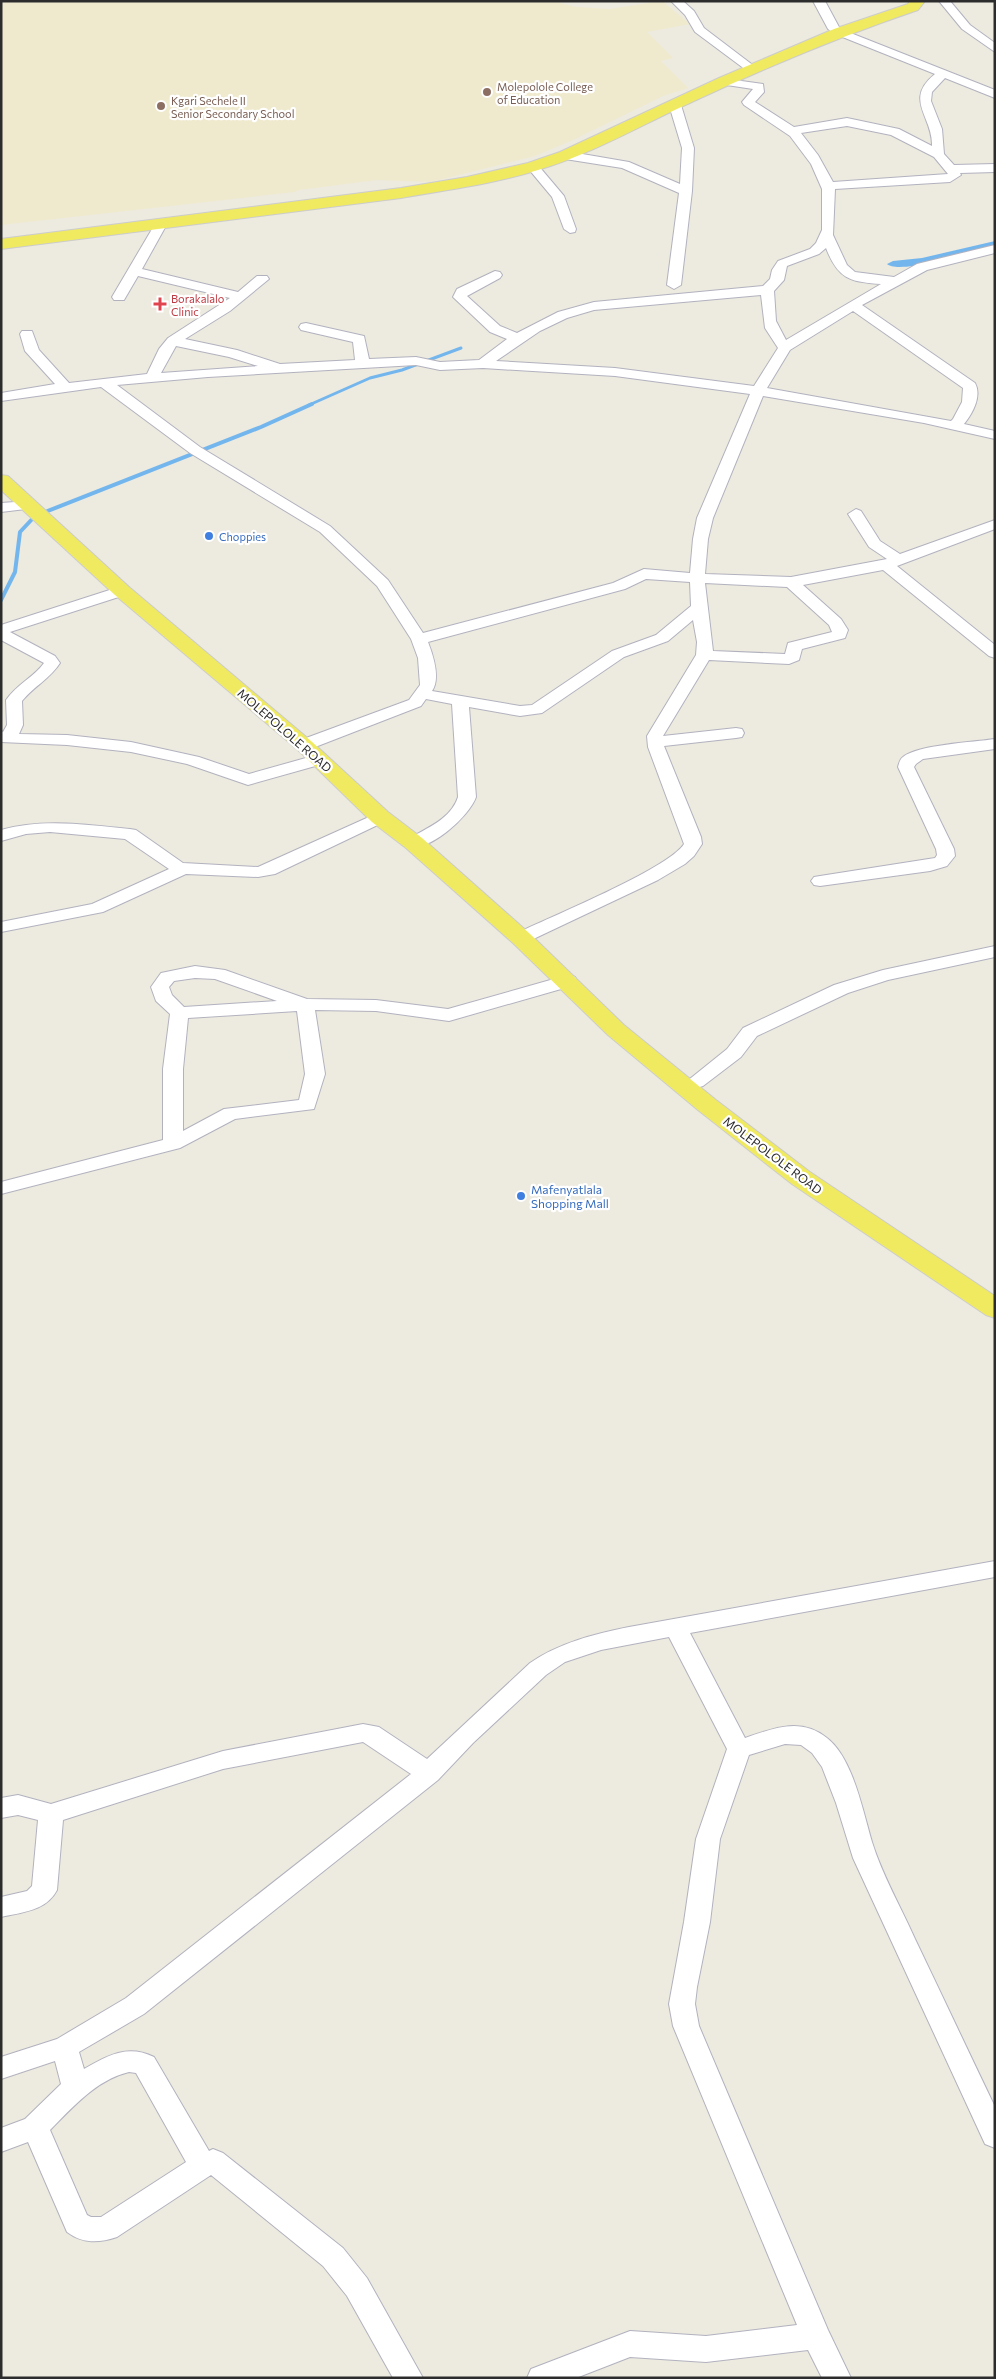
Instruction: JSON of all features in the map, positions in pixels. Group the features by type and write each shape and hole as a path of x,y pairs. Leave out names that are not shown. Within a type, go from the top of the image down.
{"main road":[{"path":"728,80 913,7 917,1"},
{"path":"1,244 437,187 533,167 565,155 675,105 750,68 847,33 917,1"},
{"name":"MOLEPOLOLE ROAD","path":"1,480 122,591 304,745 380,816 414,843 521,938 568,981 616,1030 707,1105 793,1172 995,1309"},
{"name":"MOLEPOLOLE ROAD","path":"568,981 588,994 696,1082 923,1249 995,1298"}],"street":[{"path":"676,1 690,13 699,30 750,68"},
{"path":"819,1 847,33 995,94"},
{"path":"944,1 966,26 995,49"},
{"path":"938,154 940,142 937,127 924,100 929,84 944,73"},
{"path":"728,80 759,87 758,92 749,100 750,104 792,131 820,168 828,186 828,235 841,266 847,274 897,281"},
{"path":"674,286 686,190 688,148 675,105"},
{"path":"792,131 847,122 896,132 938,154 955,175 950,178 828,186"},
{"path":"896,132 937,127"},
{"path":"565,155 625,165 686,190"},
{"path":"533,167 558,196 570,229"},
{"path":"950,169 995,168"},
{"path":"119,297 161,224"},
{"path":"483,364 515,337 564,314 594,306 767,290 777,280 776,270 779,264 783,261 806,257 820,247 828,235"},
{"path":"521,938 652,876 678,860 688,852 693,844 692,837 655,742 656,731 704,655 706,638 699,608 698,579 702,530 705,518 758,391 785,347 853,305 934,263 995,249"},
{"path":"133,271 239,296"},
{"path":"495,275 462,292 460,297 495,329 515,337"},
{"path":"152,377 166,349 173,341 262,279"},
{"path":"767,290 770,329 775,338 785,347"},
{"path":"853,305 967,382 971,391 957,423"},
{"path":"306,327 359,339 364,364"},
{"path":"27,334 32,351 64,386"},
{"path":"173,341 238,355 286,369"},
{"path":"1,397 64,386 152,377 364,364 416,362 440,366 483,364 615,372 758,391 995,429"},
{"path":"103,382 200,453 325,529 384,583 419,639 426,658 429,676 423,694 415,703 304,745"},
{"path":"957,423 995,435"},
{"path":"1,508 40,516"},
{"path":"856,514 874,544 995,653"},
{"path":"419,639 609,589 644,574 749,582 791,582 892,562 995,524"},
{"path":"704,655 789,659 793,657 794,646 838,635 840,630 835,622 791,582"},
{"path":"1,630 122,591"},
{"path":"423,694 520,711 536,710 618,654 662,638 699,608"},
{"path":"1,634 49,659 52,663 46,672 24,688 14,700 15,725 5,737"},
{"path":"414,843 458,816 466,804 460,701"},
{"path":"655,742 736,733"},
{"path":"5,737 71,739 169,755 231,773 248,780 320,759"},
{"path":"820,881 930,866 940,862 946,856 945,849 906,767 908,760 918,755 995,744"},
{"path":"1,927 97,908 180,868 258,872 269,870 380,816"},
{"path":"1,836 25,829 50,827 130,834 180,868"},
{"path":"696,1082 734,1053 750,1032 841,989 883,976 995,951"},
{"path":"305,1005 218,974 195,972 168,977 160,987 163,997 179,1013 305,1005 397,1007 430,1014 449,1015 568,981"},
{"path":"1,1188 173,1144 231,1113 307,1105 315,1074 305,1005"},
{"path":"173,1144 173,1070 179,1013"},
{"path":"1,2068 65,2047 135,2006 429,1773 465,1736 538,1669 557,1656 600,1642 995,1569"},
{"path":"676,1628 739,1749 708,1839 697,1922 682,2004 686,2026 816,2336 837,2378"},
{"path":"1,1808 18,1805 51,1814 223,1760 363,1733 371,1734 429,1773"},
{"path":"739,1749 792,1734 809,1737 822,1746 841,1779 856,1835 865,1858 995,2136"},
{"path":"1,1907 35,1899 44,1890 51,1814"},
{"path":"65,2047 75,2086"},
{"path":"1,2140 35,2126 75,2086 127,2060 140,2060 145,2065 203,2166"},
{"path":"35,2126 77,2223 83,2228 96,2230 107,2228 212,2161 333,2257 357,2287 409,2378"},
{"path":"541,2378 630,2344 706,2349 816,2336"}],"shaded area":[{"path":"1,1 552,1 576,7 609,9 662,1 690,24 647,32 673,58 661,61 688,88 663,96 573,140 535,156 431,182 377,180 295,192 1,225"}],"waterway":[{"path":"893,264 922,261 995,244"},
{"path":"309,405 370,378 402,370 461,348"},
{"path":"1,600 15,572 20,532 35,516 261,427 312,404"}],"place":[{"name":"Molepolole College of Education","path":"487,92"},
{"name":"Kgari Sechele II Senior Secondary School","path":"161,106"},
{"name":"Borakalalo Clinic","path":"160,304"},
{"name":"Choppies","path":"209,536"},
{"name":"Mafenyatlala Shopping Mall","path":"521,1196"}]}
